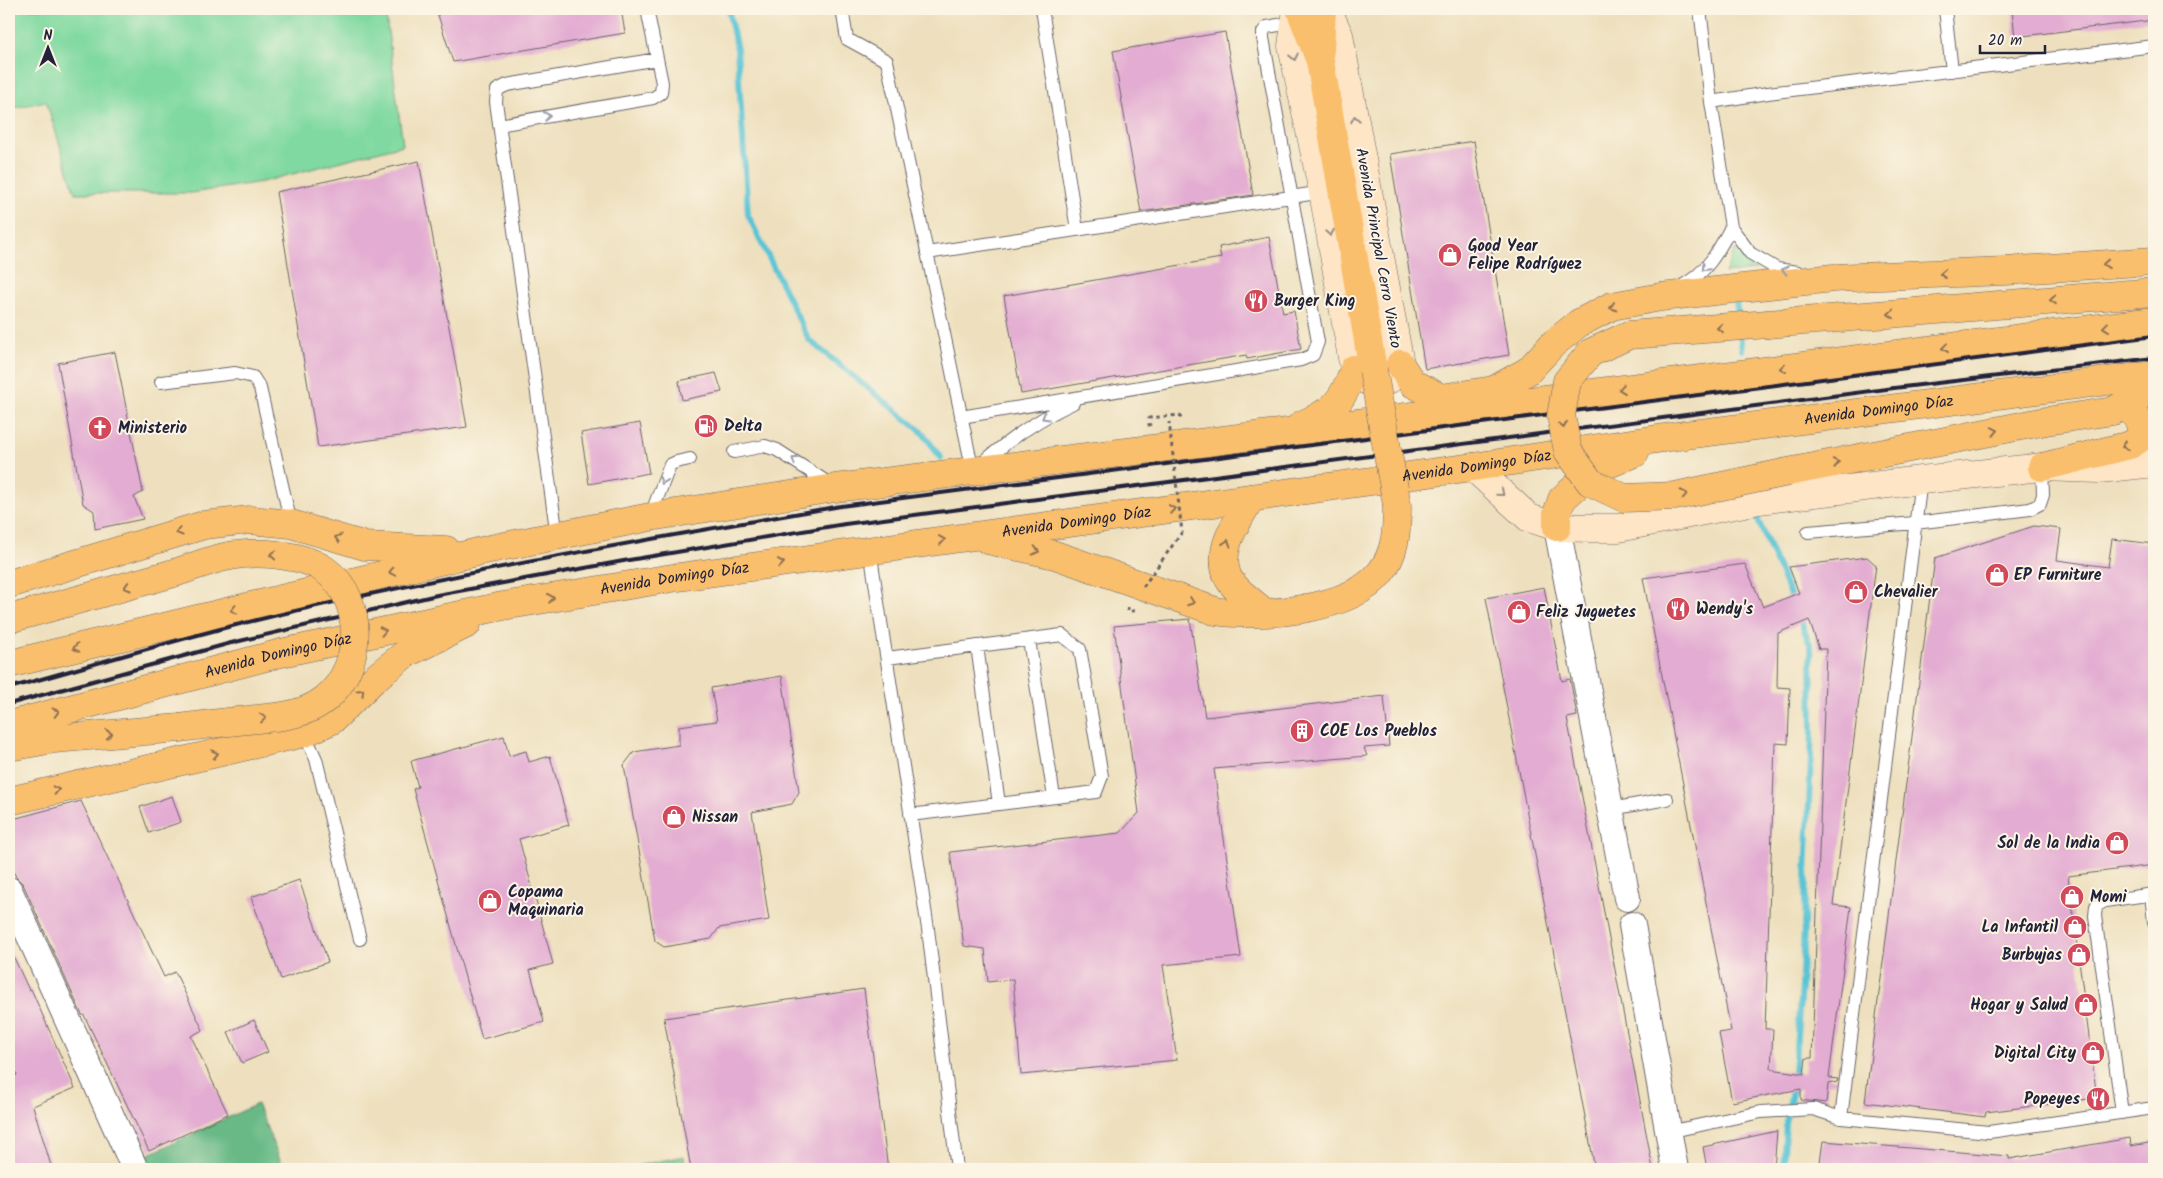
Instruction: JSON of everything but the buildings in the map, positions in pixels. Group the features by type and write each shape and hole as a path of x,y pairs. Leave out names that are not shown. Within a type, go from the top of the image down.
{"main road":[{"path":"972,536 1055,555 1215,610 1235,614 1263,611 1294,611 1331,603 1357,592 1380,574 1391,554 1397,533 1397,505 1363,369 1320,61 1322,9"},
{"path":"1297,13 1320,61"},
{"path":"1284,432 1325,415 1494,390 1528,371 1553,344 1579,323 1612,306 1661,297 1833,278 2005,271 2154,261"},
{"path":"2154,292 1629,335 1590,353 1567,381 1561,416 1568,451 1590,482 1624,498 1675,496 1788,472 2085,415 2133,410 2154,388"},
{"path":"9,664 490,549 650,516 835,488 2154,321"},
{"path":"1400,364 1412,383 1441,398"},
{"path":"1325,415 1363,369"},
{"name":"Avenida Domingo Díaz","path":"9,725 282,653 503,606 672,578 1473,467 1677,436 2154,375"},
{"path":"1963,400 2085,415"},
{"path":"2042,467 2130,445 2138,440 2142,426 2133,410"},
{"path":"1557,526 1556,514 1562,498 1596,469 1677,436"},
{"path":"1251,498 1229,537 1224,554 1227,576 1239,590 1263,611"},
{"path":"9,584 204,525 250,520 291,524 365,546 442,550 490,549"},
{"path":"9,619 236,554 275,554 298,558 325,569 348,598 355,624 354,648 346,673 333,692 319,704 295,714 180,728 54,739 9,747"},
{"path":"9,801 304,732 332,720 374,679 405,654 503,606"}],"street":[{"name":"Avenida Principal Cerro Viento","path":"1327,9 1339,34 1400,364 1390,380 1379,384 1368,383 1363,369"},
{"path":"1297,13 1292,46 1363,369"},
{"path":"1473,467 1529,518 1557,526 1618,528 1759,500 1921,480 2042,467 2099,469 2154,463"},
{"path":"1557,526 1612,809 1627,898"},
{"path":"9,890 135,1169"},
{"path":"1632,925 1675,1169"}],"lane":[{"path":"499,125 653,98 661,93 662,83 648,9"},
{"path":"842,9 847,39 887,61 973,472"},
{"path":"1042,9 1077,230"},
{"path":"1700,9 1711,102 1731,227 1750,253 1777,269 1833,278"},
{"path":"1945,9 1952,72"},
{"path":"961,417 1302,360 1312,355 1318,342 1263,32 1267,27 1297,13"},
{"path":"1711,102 1768,93 2154,46"},
{"path":"557,536 499,125 496,102 497,90 507,86 657,58"},
{"path":"927,253 1323,192"},
{"path":"1661,297 1694,280 1714,259 1731,227"},
{"path":"161,382 236,373 253,377 260,388 291,524"},
{"path":"973,472 999,448 1027,428 1089,396"},
{"path":"734,452 764,446 777,450 835,488"},
{"path":"650,516 670,465 690,459"},
{"path":"1808,532 1915,523 2035,506 2040,504 2043,495 2042,467"},
{"path":"1840,1118 1921,480"},
{"path":"870,550 928,929 957,1169"},
{"path":"887,658 1062,635 1080,649 1102,776 1096,792 910,815"},
{"path":"1029,640 1054,797"},
{"path":"977,646 999,804"},
{"path":"304,732 316,760 360,939"},
{"path":"1612,809 1667,799"},
{"path":"2122,1113 2095,916 2096,906 2105,901 2152,894 2154,922"},
{"path":"1668,1132 1761,1112 1813,1109 1840,1118 1989,1132 2154,1108"}],"path":[{"path":"1143,587 1182,532 1169,422 1150,425 1149,418 1173,416"}],"green space":[{"path":"9,9 385,9 403,145 262,182 191,193 75,193 46,101 9,109"},
{"path":"1735,249 1756,270 1725,273"},
{"path":"257,1104 284,1169 147,1169 141,1158"},
{"path":"684,1156 686,1169 621,1169"}],"waterway":[{"path":"728,9 737,49 748,215 809,340 922,432 941,458"},
{"path":"1735,296 1739,321"},
{"path":"1740,333 1742,350"},
{"path":"1757,518 1794,604"},
{"path":"1783,1169 1786,1123 1793,1086 1802,973 1812,731 1811,647 1798,615"}],"railway":[{"path":"9,688 228,627 380,592 610,546 841,506 2154,336"},
{"path":"9,704 231,643 437,595 629,560 845,524 1894,388 2154,358"}],"place":[{"name":"Good Year Felipe Rodríguez","path":"1450,255"},
{"name":"Burger King","path":"1256,301"},
{"name":"Delta","path":"706,426"},
{"name":"Ministerio","path":"100,428"},
{"name":"EP Furniture","path":"1997,575"},
{"name":"Chevalier","path":"1856,592"},
{"name":"Wendy's","path":"1678,609"},
{"name":"Feliz Juguetes","path":"1519,612"},
{"name":"COE Los Pueblos","path":"1302,731"},
{"name":"Nissan","path":"674,817"},
{"name":"Sol de la India","path":"2117,843"},
{"name":"Momi","path":"2072,897"},
{"name":"Copama Maquinaria","path":"490,901"},
{"name":"La Infantil","path":"2075,927"},
{"name":"Burbujas","path":"2079,955"},
{"name":"Hogar y Salud","path":"2086,1005"},
{"name":"Digital City","path":"2093,1053"},
{"name":"Popeyes","path":"2098,1099"}]}
